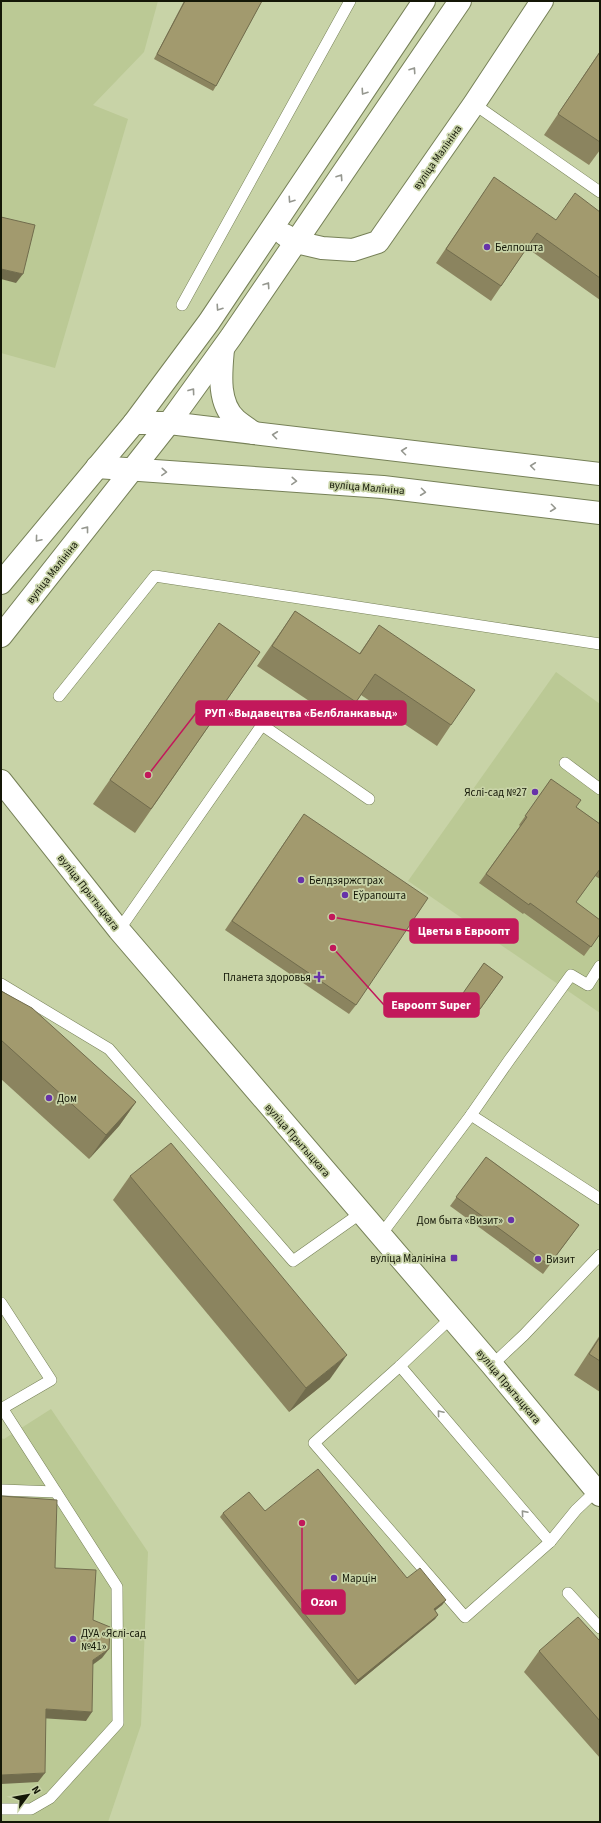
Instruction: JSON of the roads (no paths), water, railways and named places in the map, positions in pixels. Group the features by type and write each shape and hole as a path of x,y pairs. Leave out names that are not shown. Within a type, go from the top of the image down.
{"street":[{"path":"1,583 134,423 209,322 424,1"},
{"name":"вуліца Малініна","path":"1,636 133,470 223,349 460,1"},
{"name":"вуліца Малініна","path":"296,242 322,248 353,250 378,242 474,104 542,1"},
{"path":"273,227 296,242"},
{"path":"223,349 221,379 224,402 235,419 254,433"},
{"path":"134,423 169,423 600,474"},
{"name":"вуліца Малініна","path":"98,467 383,487 600,513"},
{"name":"вуліца Прытыцкага","path":"1,781 119,930 492,1366 598,1493"}],"lane":[{"path":"182,305 350,1"},
{"path":"474,104 600,192"},
{"path":"58,696 155,576 600,644"},
{"path":"119,930 262,725 369,799"},
{"path":"565,763 600,789"},
{"path":"380,1236 471,1115 510,1058 571,975 588,985 600,966"},
{"path":"1,984 109,1049 293,1262 361,1213"},
{"path":"471,1115 600,1199"},
{"path":"492,1366 524,1335 600,1255"},
{"path":"1,1303 51,1380 1,1409 118,1587 118,1723 50,1798 31,1809 1,1809"},
{"path":"451,1318 314,1443 465,1617 550,1542 576,1510 598,1493"},
{"path":"400,1366 550,1542"},
{"path":"1,1490 56,1492"},
{"path":"568,1593 600,1628"}],"place":[{"name":"Белпошта","path":"487,247"},
{"name":"РУП «Выдавецтва «Белбланкавыд»","path":"148,775"},
{"name":"Яслі-сад №27","path":"535,792"},
{"name":"Белдзяржстрах","path":"301,880"},
{"name":"Еўрапошта","path":"345,895"},
{"name":"Цветы в Евроопт","path":"332,917"},
{"name":"Евроопт Super","path":"333,948"},
{"name":"Планета здоровья","path":"319,977"},
{"name":"Дом","path":"49,1098"},
{"name":"Дом быта «Визит»","path":"511,1220"},
{"name":"вуліца Малініна","path":"454,1258"},
{"name":"Визит","path":"538,1259"},
{"name":"Ozon","path":"302,1523"},
{"name":"Марцін","path":"334,1578"},
{"name":"ДУА «Яслі-сад №41»","path":"73,1639"}]}
